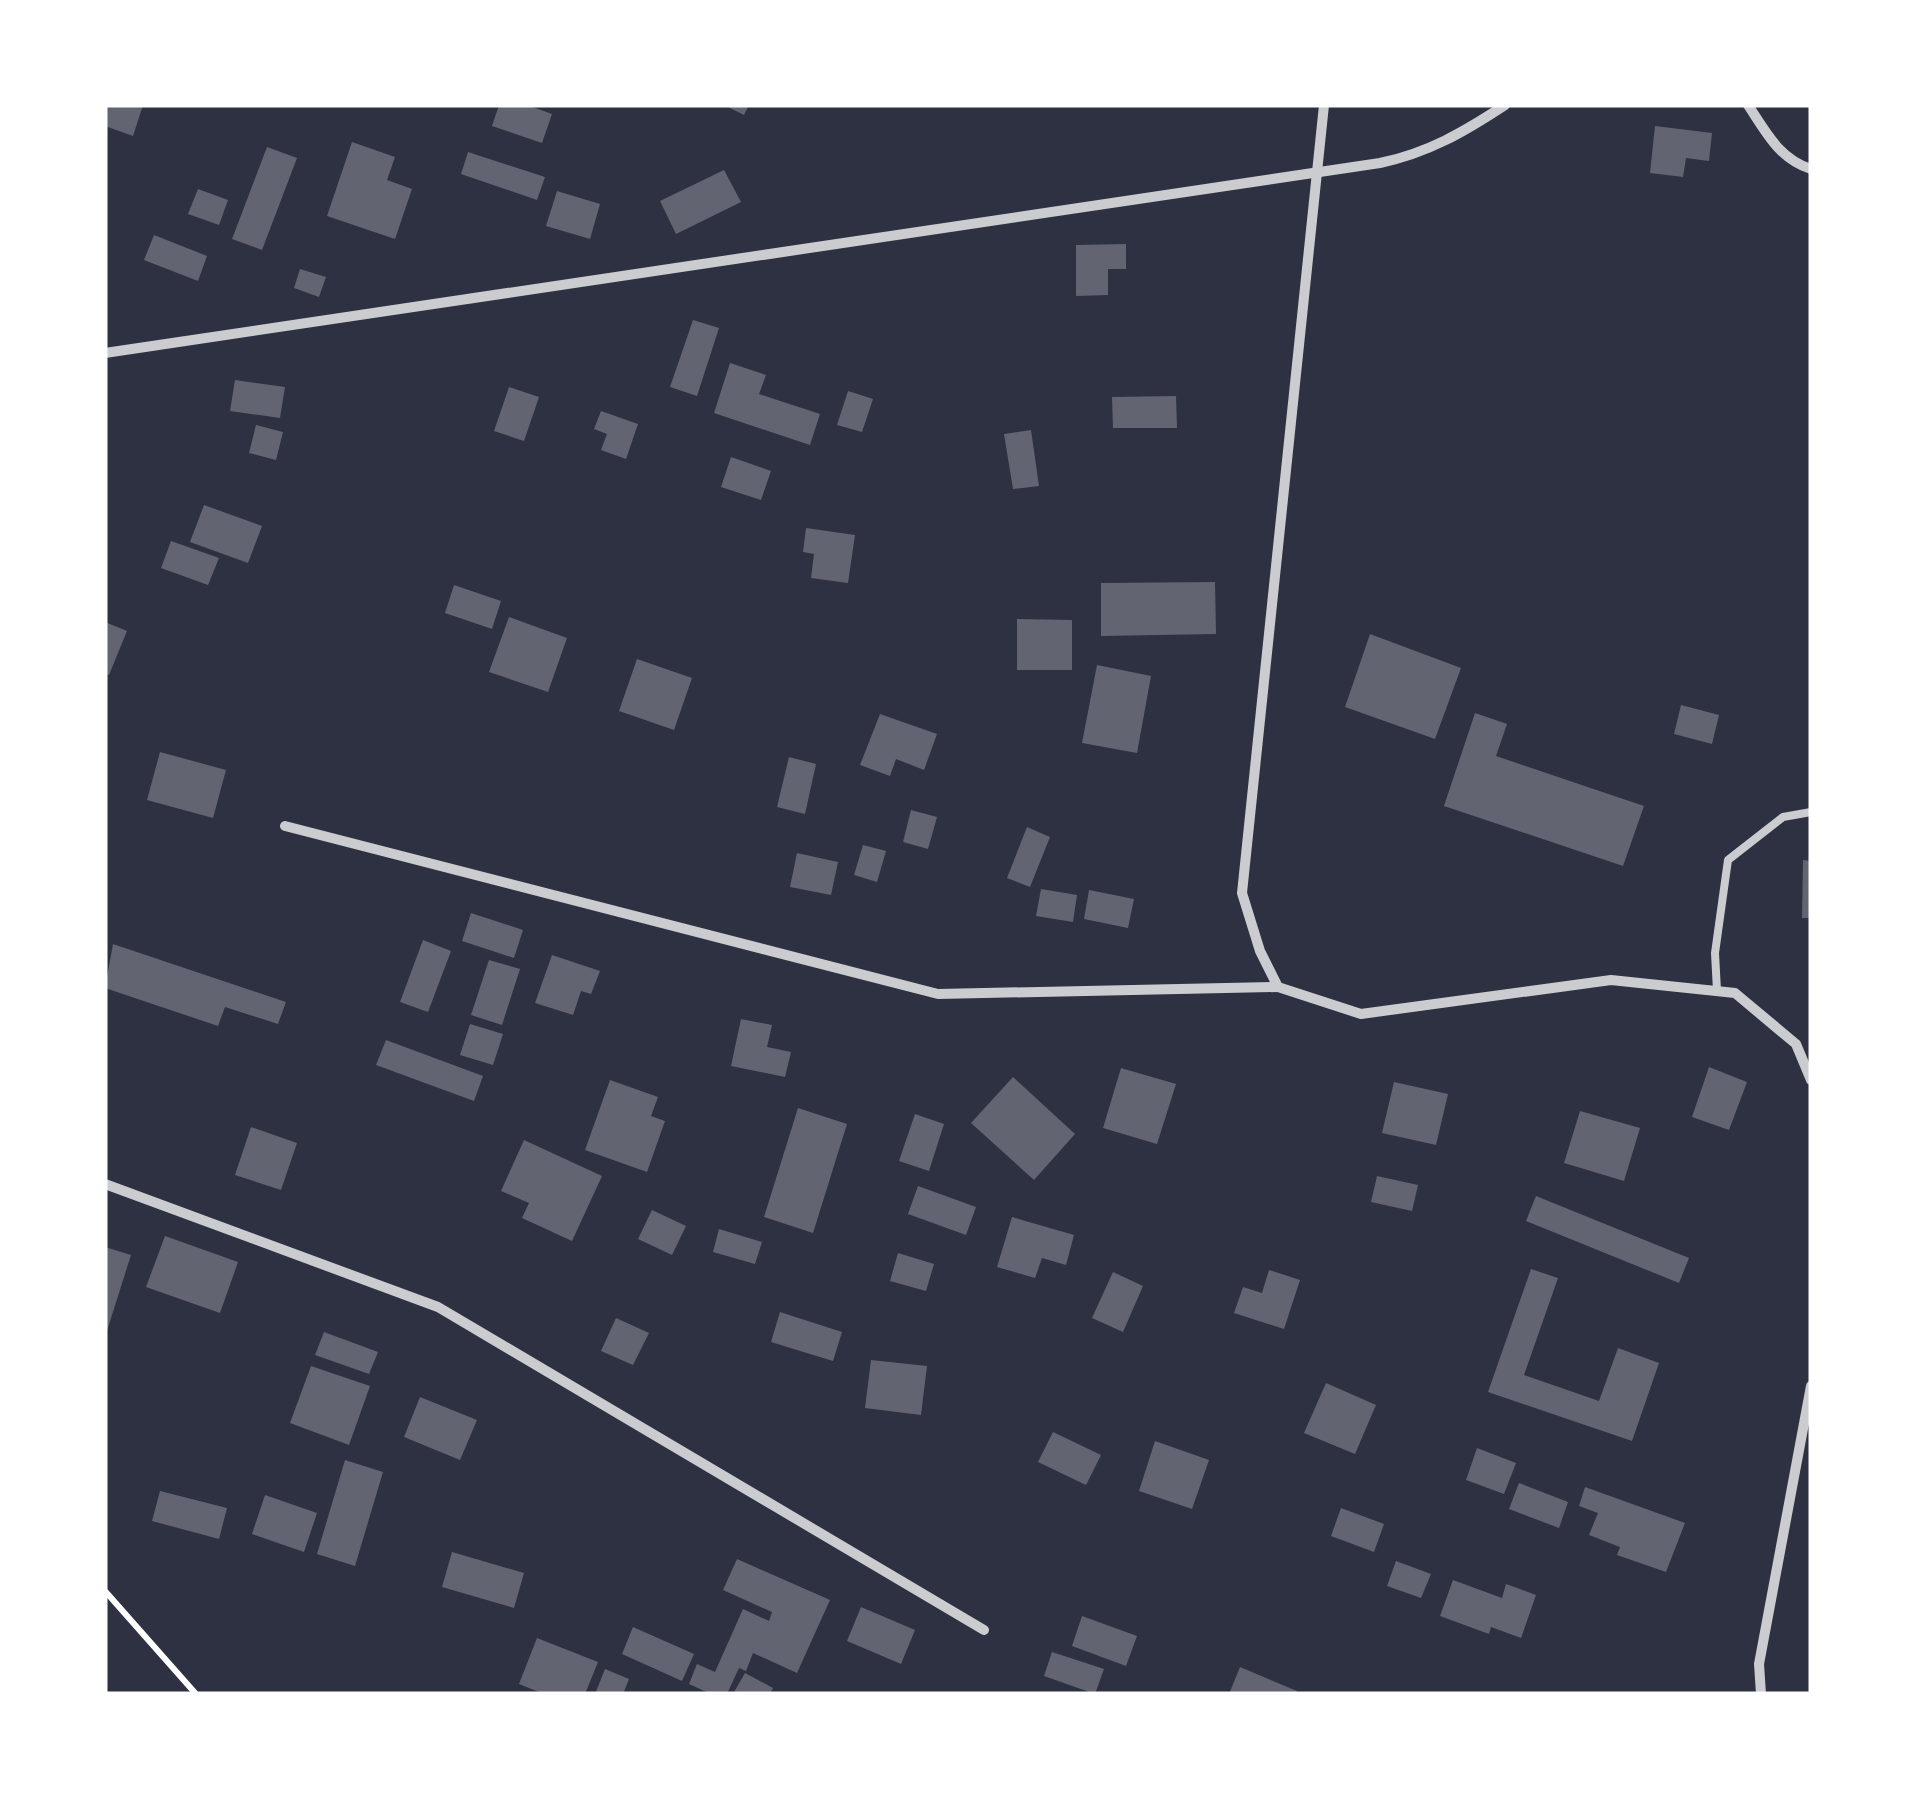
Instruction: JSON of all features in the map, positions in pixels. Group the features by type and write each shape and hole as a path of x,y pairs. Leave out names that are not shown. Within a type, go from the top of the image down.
{"street":[{"path":"1278,987 1260,951 1242,893 1324,105"},
{"path":"105,353 1414,156 1454,138 1505,105"},
{"path":"1748,105 1776,147 1790,161 1811,169"},
{"path":"285,826 938,994 1278,987 1362,1014 1611,980 1735,993 1796,1044 1811,1080"},
{"path":"105,1184 438,1307 984,1630"},
{"path":"1761,1694 1759,1664 1811,1386"}],"lane":[{"path":"1717,992 1716,953 1728,860 1782,817 1811,812"}],"path":[{"path":"105,1591 196,1694"}],"building":[{"path":"105,105 143,105 133,136 105,126"},
{"path":"499,105 527,105 552,114 542,143 492,126"},
{"path":"724,105 749,105 744,115"},
{"path":"1655,126 1712,133 1709,161 1686,158 1683,177 1650,173"},
{"path":"352,142 395,157 387,180 412,189 395,239 327,216"},
{"path":"267,147 297,158 262,250 232,239"},
{"path":"468,152 545,177 537,200 461,174"},
{"path":"724,170 741,202 676,234 660,201"},
{"path":"198,189 228,200 219,225 188,214"},
{"path":"557,191 600,204 590,239 546,226"},
{"path":"154,235 207,256 198,281 144,260"},
{"path":"1126,244 1126,269 1108,269 1108,295 1076,296 1076,245"},
{"path":"300,269 326,277 319,297 294,288"},
{"path":"693,320 719,328 697,396 670,387"},
{"path":"730,363 766,375 759,394 820,414 810,445 714,413"},
{"path":"235,380 285,387 280,418 230,411"},
{"path":"509,387 539,397 524,441 494,431"},
{"path":"848,391 873,399 862,432 837,425"},
{"path":"1176,396 1177,428 1113,428 1112,397"},
{"path":"601,411 638,424 626,459 601,450 607,434 594,429"},
{"path":"256,425 283,432 276,460 249,453"},
{"path":"1031,430 1039,486 1013,489 1004,434"},
{"path":"731,457 771,471 761,500 721,487"},
{"path":"204,505 262,526 248,563 190,542"},
{"path":"806,528 855,535 848,583 811,578 814,554 803,552"},
{"path":"171,541 219,558 208,585 161,568"},
{"path":"1215,582 1216,634 1101,636 1101,583"},
{"path":"454,585 501,601 492,629 445,613"},
{"path":"509,617 567,638 548,692 489,672"},
{"path":"1017,619 1072,620 1072,670 1017,670"},
{"path":"105,622 127,631 109,675 105,674"},
{"path":"1370,634 1461,668 1435,739 1345,707"},
{"path":"637,659 692,678 674,730 619,711"},
{"path":"1097,665 1151,676 1137,753 1082,743"},
{"path":"1681,705 1719,715 1712,744 1674,734"},
{"path":"1475,713 1507,724 1496,756 1644,806 1623,866 1444,806"},
{"path":"880,714 937,734 924,770 896,759 890,776 860,765"},
{"path":"160,752 226,770 213,818 147,800"},
{"path":"789,757 816,764 805,814 777,807"},
{"path":"911,810 937,817 928,849 903,842"},
{"path":"1027,827 1050,837 1030,887 1007,878"},
{"path":"863,845 886,851 877,882 854,875"},
{"path":"797,853 838,862 831,895 790,887"},
{"path":"1803,860 1811,861 1811,918 1802,918"},
{"path":"1041,889 1077,895 1073,922 1036,916"},
{"path":"1089,890 1134,899 1128,928 1084,919"},
{"path":"471,913 523,930 514,958 462,941"},
{"path":"423,940 451,951 428,1012 400,1002"},
{"path":"113,944 286,1002 278,1024 225,1007 218,1026 105,988"},
{"path":"552,955 600,971 591,994 581,991 573,1015 535,1003"},
{"path":"489,960 520,969 502,1025 471,1015"},
{"path":"741,1019 772,1025 767,1047 791,1052 785,1077 731,1066"},
{"path":"470,1024 503,1034 493,1065 460,1055"},
{"path":"386,1040 483,1076 474,1101 376,1065"},
{"path":"1709,1067 1747,1082 1729,1130 1692,1117"},
{"path":"1121,1068 1176,1084 1157,1144 1103,1128"},
{"path":"1013,1077 1075,1134 1034,1180 971,1123"},
{"path":"610,1080 658,1097 651,1116 665,1121 647,1172 585,1150"},
{"path":"1394,1082 1448,1094 1436,1145 1382,1133"},
{"path":"798,1108 847,1124 813,1233 764,1217"},
{"path":"1580,1111 1640,1128 1624,1181 1564,1163"},
{"path":"915,1114 944,1124 929,1171 899,1161"},
{"path":"251,1127 297,1143 281,1190 235,1175"},
{"path":"524,1140 602,1176 572,1241 522,1218 529,1203 501,1191"},
{"path":"1377,1176 1418,1185 1412,1211 1371,1202"},
{"path":"918,1186 976,1207 966,1235 908,1214"},
{"path":"1536,1196 1689,1258 1679,1283 1526,1221"},
{"path":"652,1210 686,1226 672,1255 638,1239"},
{"path":"1012,1217 1074,1235 1066,1265 1042,1258 1035,1278 997,1267"},
{"path":"719,1229 762,1242 755,1264 713,1252"},
{"path":"165,1236 238,1262 220,1313 146,1287"},
{"path":"105,1247 131,1255 106,1334 105,1334"},
{"path":"898,1253 934,1264 926,1291 890,1281"},
{"path":"1531,1269 1558,1278 1524,1375 1599,1401 1618,1348 1659,1363 1632,1441 1488,1392"},
{"path":"1269,1270 1300,1280 1284,1329 1234,1313 1243,1287 1262,1293"},
{"path":"1113,1272 1143,1286 1123,1332 1092,1318"},
{"path":"780,1312 842,1332 833,1361 771,1342"},
{"path":"616,1318 649,1333 633,1365 601,1351"},
{"path":"324,1332 378,1352 369,1374 315,1355"},
{"path":"871,1360 927,1366 921,1415 865,1408"},
{"path":"311,1366 370,1386 349,1445 290,1423"},
{"path":"1326,1383 1376,1405 1355,1454 1304,1433"},
{"path":"420,1397 477,1420 460,1460 404,1437"},
{"path":"1053,1432 1101,1455 1086,1485 1038,1462"},
{"path":"1155,1441 1209,1460 1192,1509 1139,1491"},
{"path":"1477,1448 1516,1463 1504,1494 1466,1480"},
{"path":"345,1460 383,1472 355,1566 317,1554"},
{"path":"1519,1483 1568,1502 1559,1528 1509,1509"},
{"path":"1585,1487 1685,1523 1666,1572 1617,1555 1620,1547 1589,1535 1598,1513 1579,1506"},
{"path":"160,1491 227,1508 219,1539 152,1521"},
{"path":"265,1495 317,1513 304,1552 252,1534"},
{"path":"1341,1508 1384,1524 1374,1552 1331,1536"},
{"path":"452,1552 524,1573 514,1608 442,1587"},
{"path":"737,1559 830,1600 797,1673 753,1653 746,1671 739,1668 727,1694 711,1694 689,1684 697,1664 715,1672 743,1609 769,1621 772,1612 723,1590"},
{"path":"1396,1561 1431,1574 1421,1598 1387,1586"},
{"path":"1453,1580 1502,1598 1506,1584 1536,1595 1521,1638 1491,1627 1489,1634 1440,1616"},
{"path":"861,1607 915,1630 901,1664 847,1641"},
{"path":"1082,1616 1137,1636 1126,1666 1072,1646"},
{"path":"633,1627 694,1654 682,1681 622,1654"},
{"path":"537,1638 598,1662 585,1694 544,1694 519,1684"},
{"path":"1052,1652 1104,1669 1095,1694 1044,1676"},
{"path":"1240,1667 1297,1691 1296,1694 1229,1694"},
{"path":"605,1669 629,1679 623,1694 595,1694"},
{"path":"745,1673 773,1688 770,1694 733,1694"}]}
